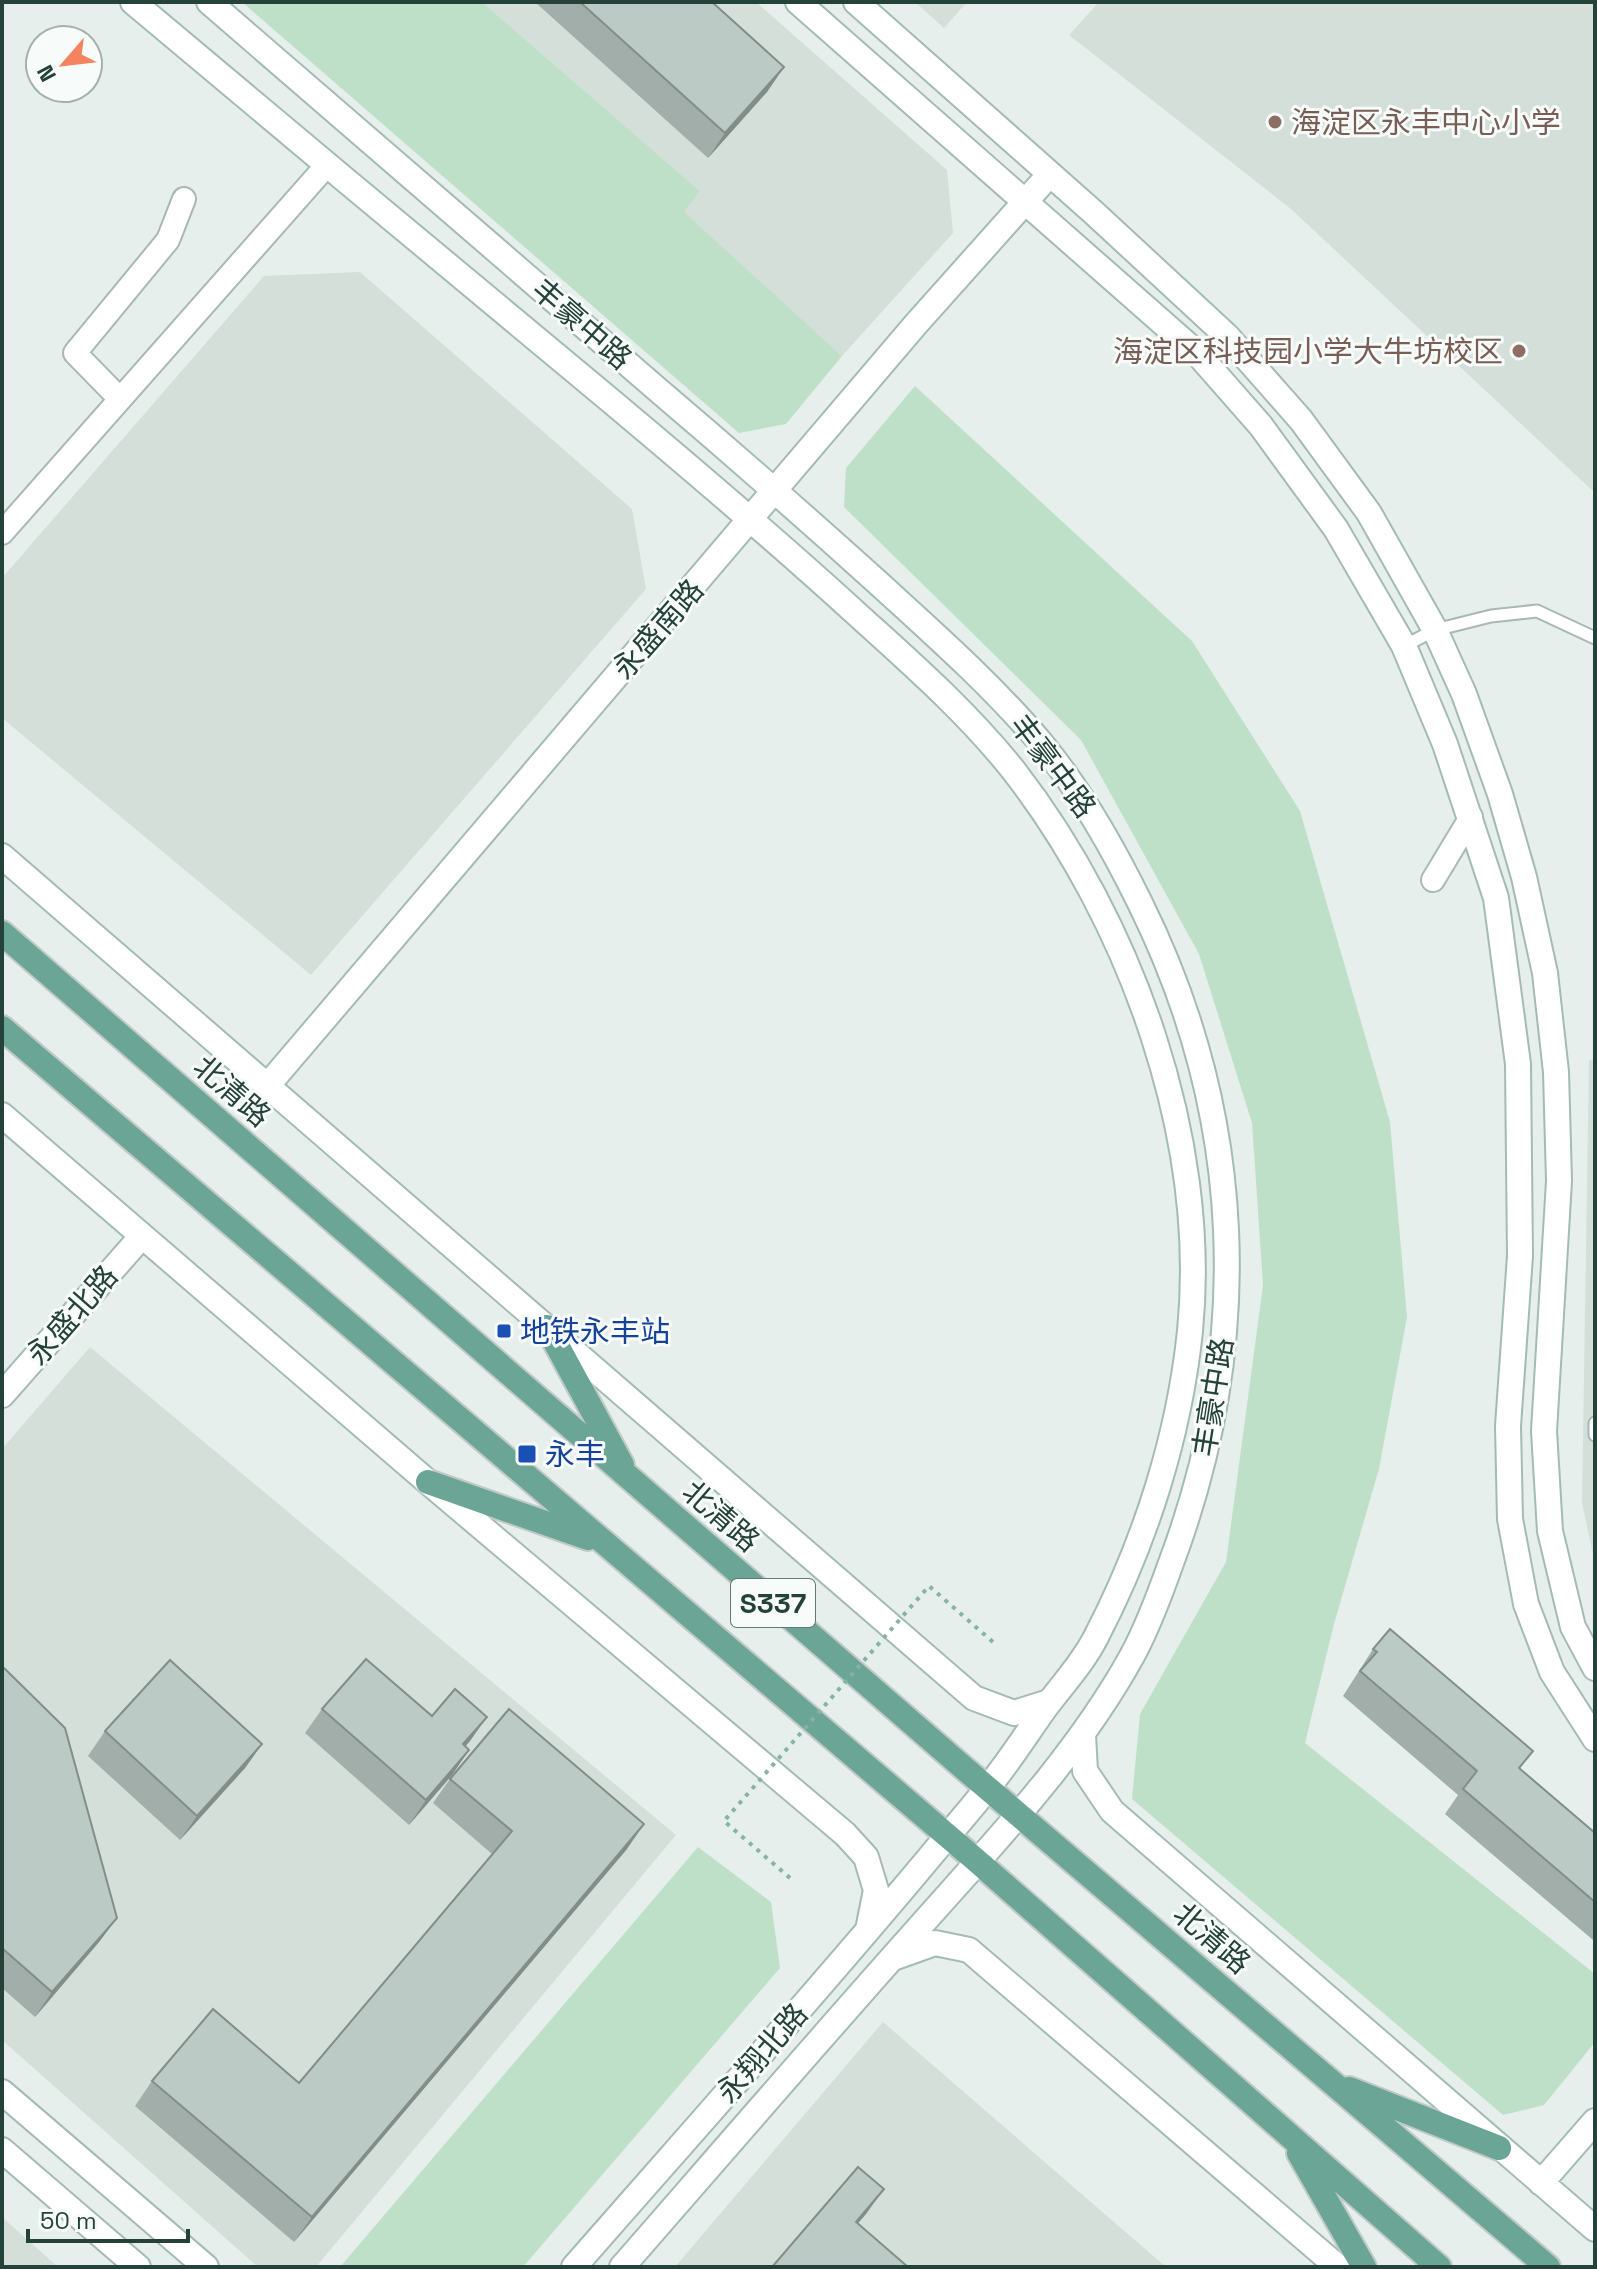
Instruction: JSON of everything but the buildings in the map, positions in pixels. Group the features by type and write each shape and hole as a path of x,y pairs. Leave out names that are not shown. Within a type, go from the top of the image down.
{"main road":[{"name":"北清路","path":"2,933 988,1789 1548,2267"},
{"name":"S337","path":"2,1028 977,1861 1439,2267"},
{"path":"547,1327 629,1478"},
{"path":"428,1482 603,1543"},
{"path":"1329,2081 1499,2148"},
{"path":"1290,2137 1364,2267"}],"street":[{"name":"丰豪中路","path":"133,2 753,519 949,698 1010,767 1061,836 1098,904 1135,984 1160,1052 1176,1126 1185,1182 1192,1269 1190,1331 1169,1448 1149,1515 1121,1587 1091,1646 988,1789 947,1836"},
{"name":"丰豪中路","path":"209,2 776,491 971,667 1044,747 1090,813 1126,875 1157,938 1184,1006 1206,1080 1219,1147 1226,1215 1224,1335 1205,1459 1186,1523 1133,1653 1083,1735 977,1861"},
{"path":"798,2 1197,353 1261,426 1336,529 1404,646 1445,744 1496,898 1518,1064 1520,1256 1508,1426 1510,1519 1526,1604 1552,1672 1595,1739"},
{"path":"856,2 1227,336 1301,420 1369,513 1435,630 1464,694 1500,794 1524,877 1545,973 1556,1072 1559,1181 1544,1431 1550,1531 1573,1627 1595,1668"},
{"path":"2,533 327,165"},
{"name":"永盛南路","path":"268,1085 916,324 1050,174"},
{"path":"120,399 75,353 168,240 184,199"},
{"path":"1433,880 1471,817"},
{"name":"北清路","path":"2,856 974,1698 1014,1713 1049,1702"},
{"path":"2,1115 428,1482 845,1834 866,1857 876,1890 868,1932"},
{"name":"永盛北路","path":"2,1395 142,1236"},
{"name":"北清路","path":"1083,1735 1085,1771 1112,1811 1595,2229"},
{"name":"永翔北路","path":"574,2267 868,1932 947,1836"},
{"name":"永翔北路","path":"622,2267 977,1861"},
{"path":"891,1959 935,1943 969,1950 1338,2267"},
{"path":"2,2092 206,2267"},
{"path":"1541,2183 1595,2121"},
{"path":"2,2150 138,2267"}],"lane":[{"path":"1404,646 1435,630 1491,616 1537,611 1595,638"},
{"path":"1595,1423 1595,1435"}],"path":[{"path":"790,1878 724,1821 929,1586 993,1642"}],"shaded area":[{"path":"482,2 756,2 947,170 953,233 842,356 683,212 700,191"},
{"path":"915,2 967,2 944,28"},
{"name":"海淀区科技园小学大牛坊校区","path":"1099,2 1595,2 1595,493 1291,209 1069,35"},
{"path":"360,272 632,509 646,589 311,975 2,718 2,578 264,276"},
{"path":"1595,1059 1595,1563 1582,1503 1589,1060"},
{"path":"90,1347 676,1835 316,2267 258,2267 2,2040 2,1449"},
{"path":"883,2022 1166,2267 675,2267"},
{"path":"2,2217 58,2267 2,2267"}],"green space":[{"path":"242,2 482,2 700,191 684,212 842,356 786,424 739,433"},
{"path":"915,386 1192,641 1300,811 1390,1122 1407,1317 1379,1469 1334,1624 1305,1743 1595,1974 1595,2042 1544,2105 1503,2115 1132,1799 1140,1714 1226,1562 1263,1285 1252,1123 1199,954 1081,740 844,507 846,468"},
{"path":"698,1847 771,1902 780,1968 523,2267 340,2267"}],"place":[{"name":"海淀区永丰中心小学","path":"1275,122"},
{"name":"海淀区科技园小学大牛坊校区","path":"1519,351"},
{"name":"地铁永丰站","path":"504,1331"},
{"name":"永丰","path":"527,1454"}]}
